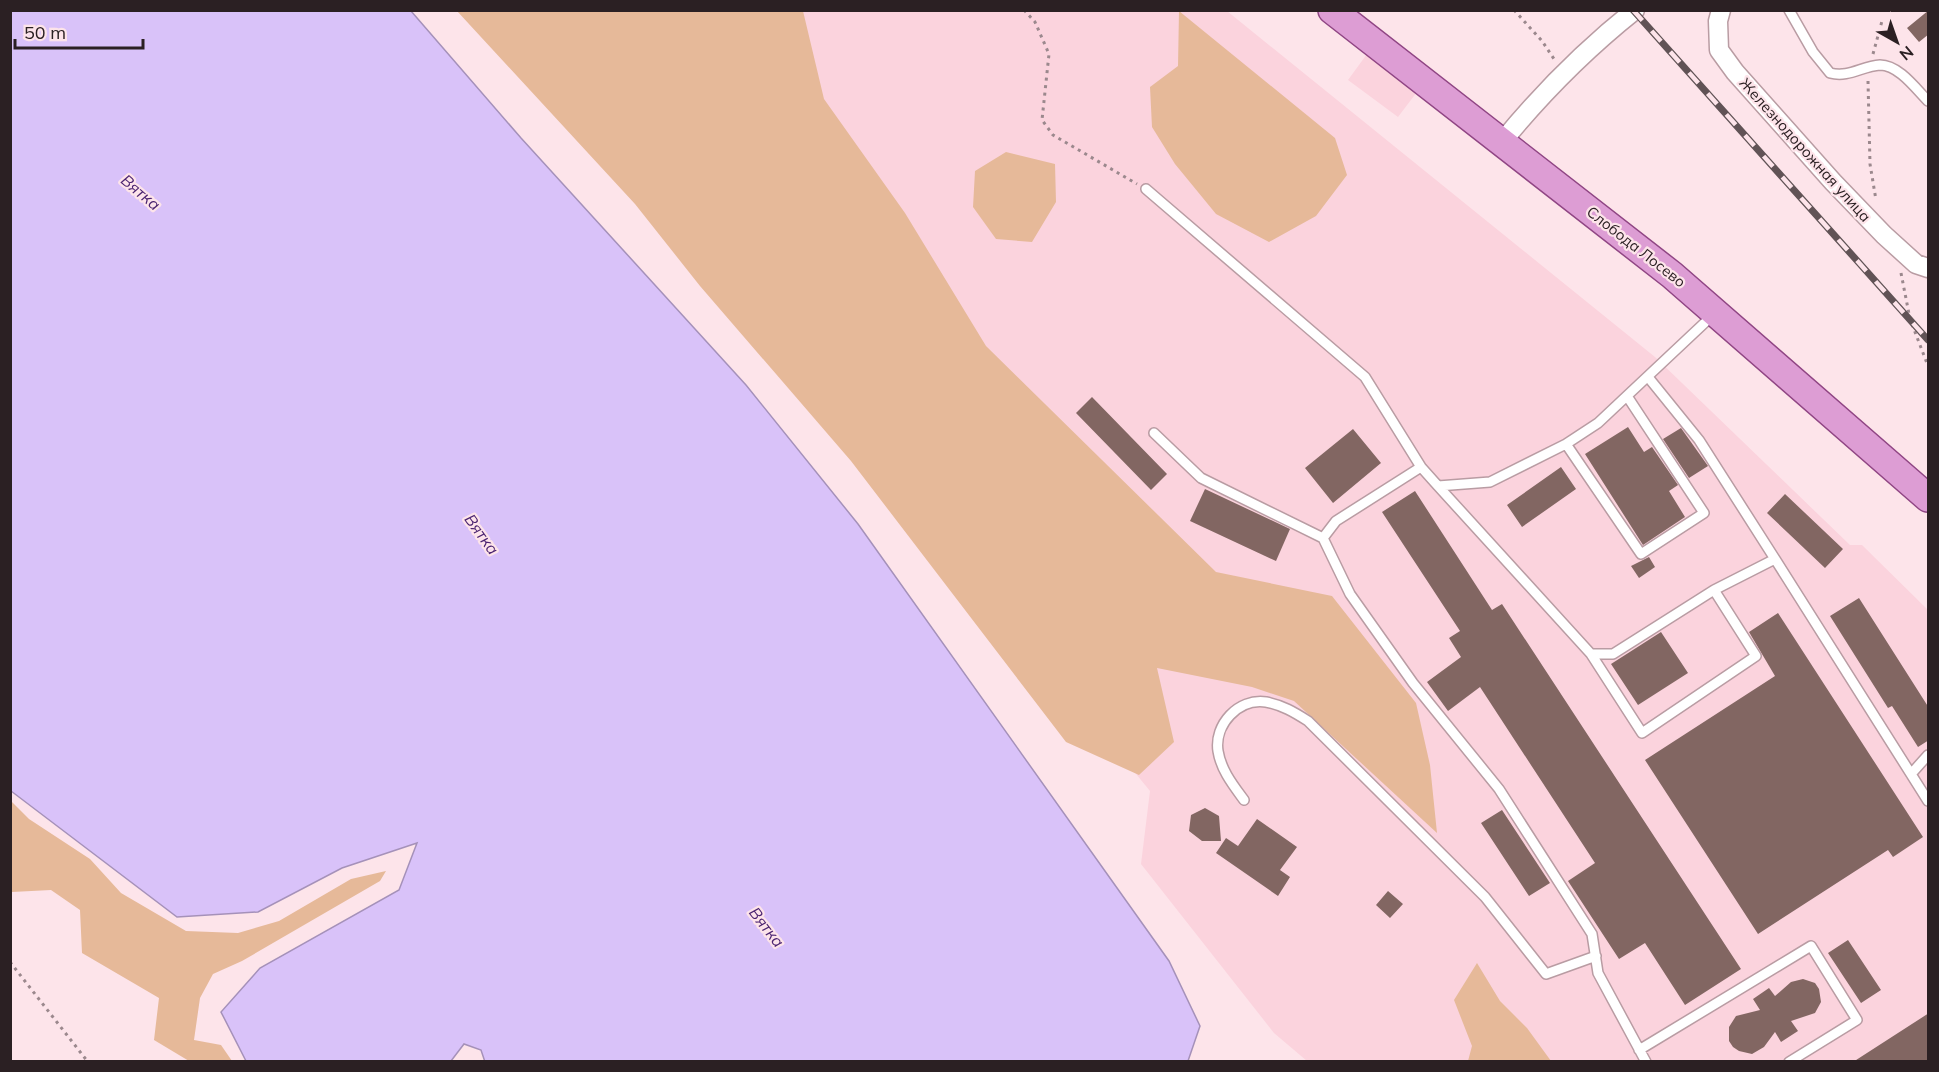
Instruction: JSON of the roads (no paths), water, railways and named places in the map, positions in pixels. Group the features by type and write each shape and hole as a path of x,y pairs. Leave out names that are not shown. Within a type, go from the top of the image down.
{"main road":[{"name":"Слобода Лосево","path":"1332,10 1716,312 1929,498"}],"street":[{"path":"1502,142 1563,73 1635,10"},
{"name":"Железнодорожная улица","path":"1721,10 1718,21 1719,50 1735,72 1833,182 1916,264 1929,268"}],"lane":[{"path":"1789,10 1812,52 1830,73 1848,75 1881,65 1901,73 1929,100"},
{"path":"1146,189 1365,377 1420,467 1591,654 1642,733 1756,656 1714,590"},
{"path":"1438,486 1490,482 1566,444 1598,423 1716,312"},
{"path":"1648,377 1699,440 1929,801"},
{"path":"1566,444 1641,554 1704,513 1627,396"},
{"path":"1154,433 1202,478 1323,538 1350,594 1413,683 1499,789 1592,934 1598,973 1646,1062"},
{"path":"1323,538 1336,521 1420,467"},
{"path":"1591,654 1613,654 1714,590 1775,559"},
{"path":"1244,800 1226,774 1218,749 1221,725 1237,708 1263,702 1287,708 1308,721 1485,897 1546,974 1596,956"},
{"path":"1911,774 1929,755"},
{"path":"1639,1050 1811,946 1857,1020 1789,1062"}],"water":[{"name":"Вятка","path":"11,10 411,11 521,138 746,385 858,524 1169,961 1200,1026 1188,1061 485,1062 481,1050 464,1044 451,1061 246,1061 221,1012 260,968 399,890 417,843 342,868 258,912 177,917 11,791"}],"railway":[{"path":"1633,10 1928,340"}]}
